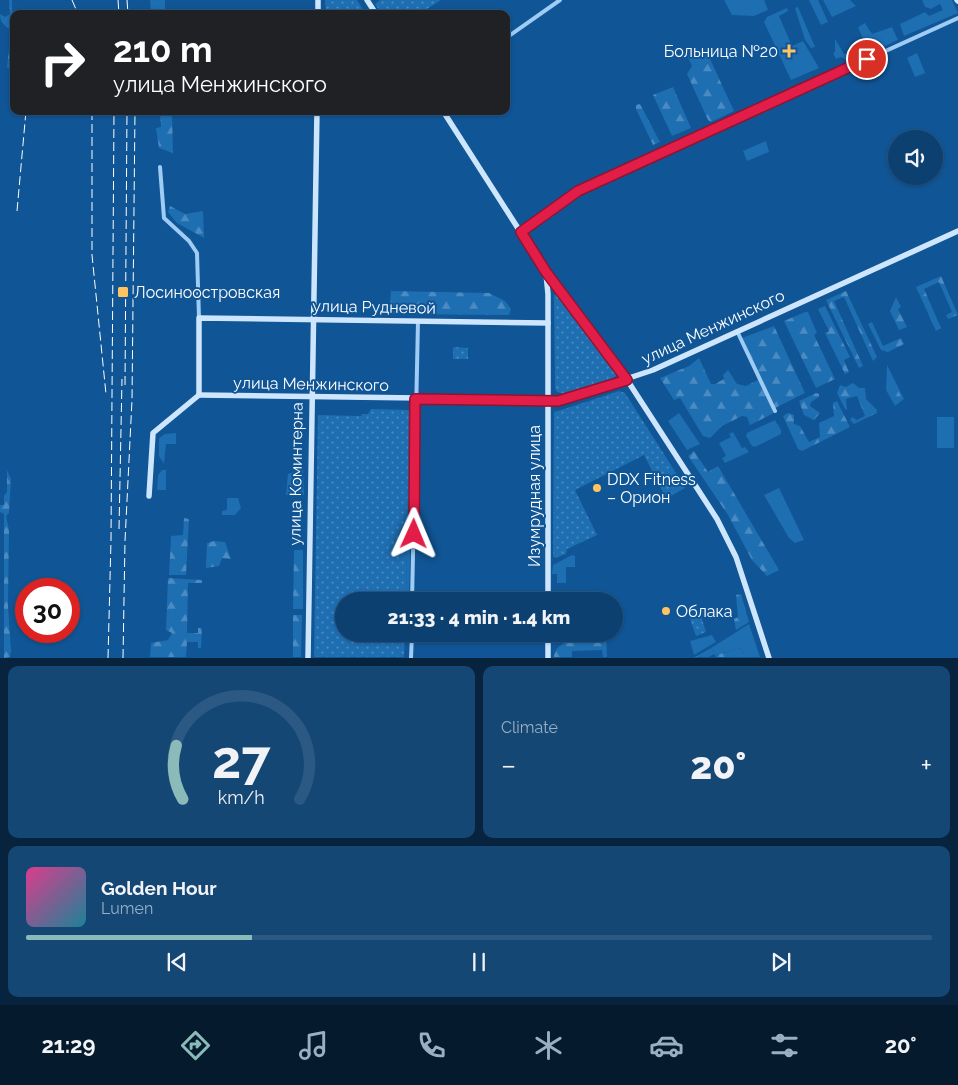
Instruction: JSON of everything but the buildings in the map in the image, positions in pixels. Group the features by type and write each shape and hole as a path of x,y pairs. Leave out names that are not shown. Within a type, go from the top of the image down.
{"street":[{"path":"510,35 560,0"},
{"path":"521,232 578,191 958,18"},
{"name":"улица Коминтерна","path":"308,658 317,115"},
{"path":"446,115 546,272 627,380 724,533 736,557 769,658"},
{"path":"149,496 153,433 199,395 199,259 195,247 164,218 160,167"},
{"name":"улица Менжинского","path":"199,395 563,400 627,380 958,231"},
{"name":"Изумрудная улица","path":"546,272 548,323 548,592"},
{"name":"улица Рудневой","path":"199,318 548,323"},
{"path":"412,592 418,321"},
{"path":"737,331 775,410"},
{"path":"411,658 412,642"},
{"path":"548,642 548,658"}],"green space":[{"path":"9,0 12,0 12,10 10,10 10,14"},
{"path":"150,0 165,0 165,10 151,10"},
{"path":"325,0 357,0 363,10 326,10"},
{"path":"380,0 441,0 425,10 379,10 375,4"},
{"path":"724,0 764,0 768,10 754,16 732,15"},
{"path":"809,0 818,0 828,22 821,25"},
{"path":"823,0 850,0 856,6 832,17"},
{"path":"922,0 952,0 958,13 904,36 900,24 925,12 929,16 943,10 940,4 931,9 925,7"},
{"path":"798,7 815,47 811,48 805,40 795,8"},
{"path":"787,8 788,11 779,16 792,46 803,41 819,68 791,80 764,22 767,17"},
{"path":"0,14 5,17 10,14 10,29 1,20"},
{"path":"865,23 872,34 892,27 898,40 850,62 841,57 836,59 833,53 835,52 835,39 844,54 851,54 866,46 858,27"},
{"path":"10,39 10,70 7,67"},
{"path":"704,46 734,111 711,122 708,120 687,74 692,66 687,55 689,54 692,57 701,53 701,48"},
{"path":"917,53 925,73 915,77 907,58"},
{"path":"673,87 691,128 672,136 653,95"},
{"path":"640,104 660,142 653,145 636,109 636,105"},
{"path":"160,115 172,115 173,153 159,148 156,128 161,127"},
{"path":"766,141 769,152 747,161 743,151"},
{"path":"170,206 185,214 203,211 204,238 177,223 168,212"},
{"path":"941,276 958,315 948,319 946,315 952,312 939,282 924,289 941,328 936,331 916,287"},
{"path":"391,291 489,293 505,301 511,309 509,315 389,314"},
{"path":"846,291 877,357 873,361 844,297 834,301 863,366 859,368 826,300"},
{"path":"556,292 616,371 616,376 564,394 557,392 555,389 554,296"},
{"path":"896,297 901,307 898,309 907,327 899,330 890,311"},
{"path":"825,306 850,357 844,360 849,372 845,374 825,333 829,331 818,309"},
{"path":"808,312 817,333 814,335 835,379 816,388 784,321"},
{"path":"872,322 883,346 901,338 904,344 888,352 881,350 868,324"},
{"path":"774,326 805,393 775,408 742,338"},
{"path":"453,347 468,348 468,359 453,359"},
{"path":"699,358 711,384 724,379 723,375 728,370 737,384 746,386 758,380 774,413 750,425 747,417 742,416 722,426 710,438 703,436 680,398 674,400 660,378 689,366"},
{"path":"887,365 904,399 895,406 886,390"},
{"path":"891,375 902,399 897,403 893,400 888,388 892,381 889,377"},
{"path":"853,383 859,388 865,388 866,399 877,410 877,413 854,424 850,420 852,417 857,420 865,416 857,396 846,399 847,410 837,393 840,385 846,387"},
{"path":"619,391 625,393 671,465 669,482 673,495 666,498 644,455 575,490 597,535 567,549 566,554 555,558 553,556 554,412"},
{"path":"816,393 819,394 819,397 811,402 810,406 820,413 814,420 804,415 799,401"},
{"path":"837,401 850,427 802,451 798,449 783,416 788,413 794,415 794,424 800,426 809,442 820,437 819,423 834,416 833,403"},
{"path":"371,409 409,410 406,592 335,592 335,642 405,642 404,657 314,657 318,415 361,416 362,414 368,414"},
{"path":"413,409 409,592 406,592 409,410"},
{"path":"679,413 700,444 687,450 668,421"},
{"path":"937,417 954,417 954,448 937,448"},
{"path":"775,420 781,430 781,434 755,447 752,446 746,436 747,433"},
{"path":"733,432 742,448 745,447 749,452 725,463 722,458 726,456 719,443 731,437 729,434"},
{"path":"176,433 176,444 166,444 164,464 159,456 159,438 165,434"},
{"path":"694,451 708,472 718,466 779,570 767,576 752,560 728,515 688,456"},
{"path":"671,465 685,488 673,495 669,482"},
{"path":"303,469 304,495 286,495 288,474"},
{"path":"7,470 11,479 9,513 6,516 9,530 8,606 11,651 10,657 4,658 4,514 0,512 0,505 4,505 4,496 7,492"},
{"path":"162,470 166,470 166,490 157,490 158,475"},
{"path":"779,488 804,540 795,543 789,538 764,495"},
{"path":"227,498 238,498 241,508 235,515 222,515 222,511 227,510"},
{"path":"184,518 189,519 186,575 169,575 171,536 183,535"},
{"path":"214,541 225,542 231,559 222,558 219,566 206,568 207,543"},
{"path":"294,550 303,550 303,609 293,609"},
{"path":"572,555 575,556 575,567 566,567 566,583 557,583 557,574 552,574 553,565"},
{"path":"168,578 202,580 202,583 188,583 187,633 198,633 198,628 202,628 201,648 198,648 198,642 187,642 186,657 150,657 151,643 168,640 172,633 166,630"},
{"path":"741,594 749,622 736,630 734,619 738,617 736,595"},
{"path":"700,613 706,632 696,636 689,616"},
{"path":"293,615 302,615 301,657 293,657"},
{"path":"749,624 760,657 745,657 741,648 716,655 711,648"},
{"path":"712,635 716,642 694,655 690,641"},
{"path":"567,642 606,642 607,657 603,657 602,650 572,651 572,657 554,657 557,648"},
{"path":"711,648 716,655 741,648 745,657 716,657 714,654 709,657 695,657"}],"railway":[{"path":"72,0 76,10"},
{"path":"118,0 119,10"},
{"path":"127,0 128,10"},
{"path":"17,211 26,115"},
{"path":"92,115 92,255 106,394"},
{"path":"108,658 111,540 114,115"},
{"path":"125,385 127,115"},
{"path":"123,658 125,541 132,400 135,115"},
{"path":"119,529 122,379"}],"place":[{"name":"Больница №20","path":"789,51"},
{"name":"Лосиноостровская","path":"123,292"},
{"name":"DDX Fitness – Орион","path":"597,488"},
{"name":"Облака","path":"666,611"}],"route":[{"path":"414,534 415,399 558,401 627,380 546,272 521,232 578,191 867,59"}]}
